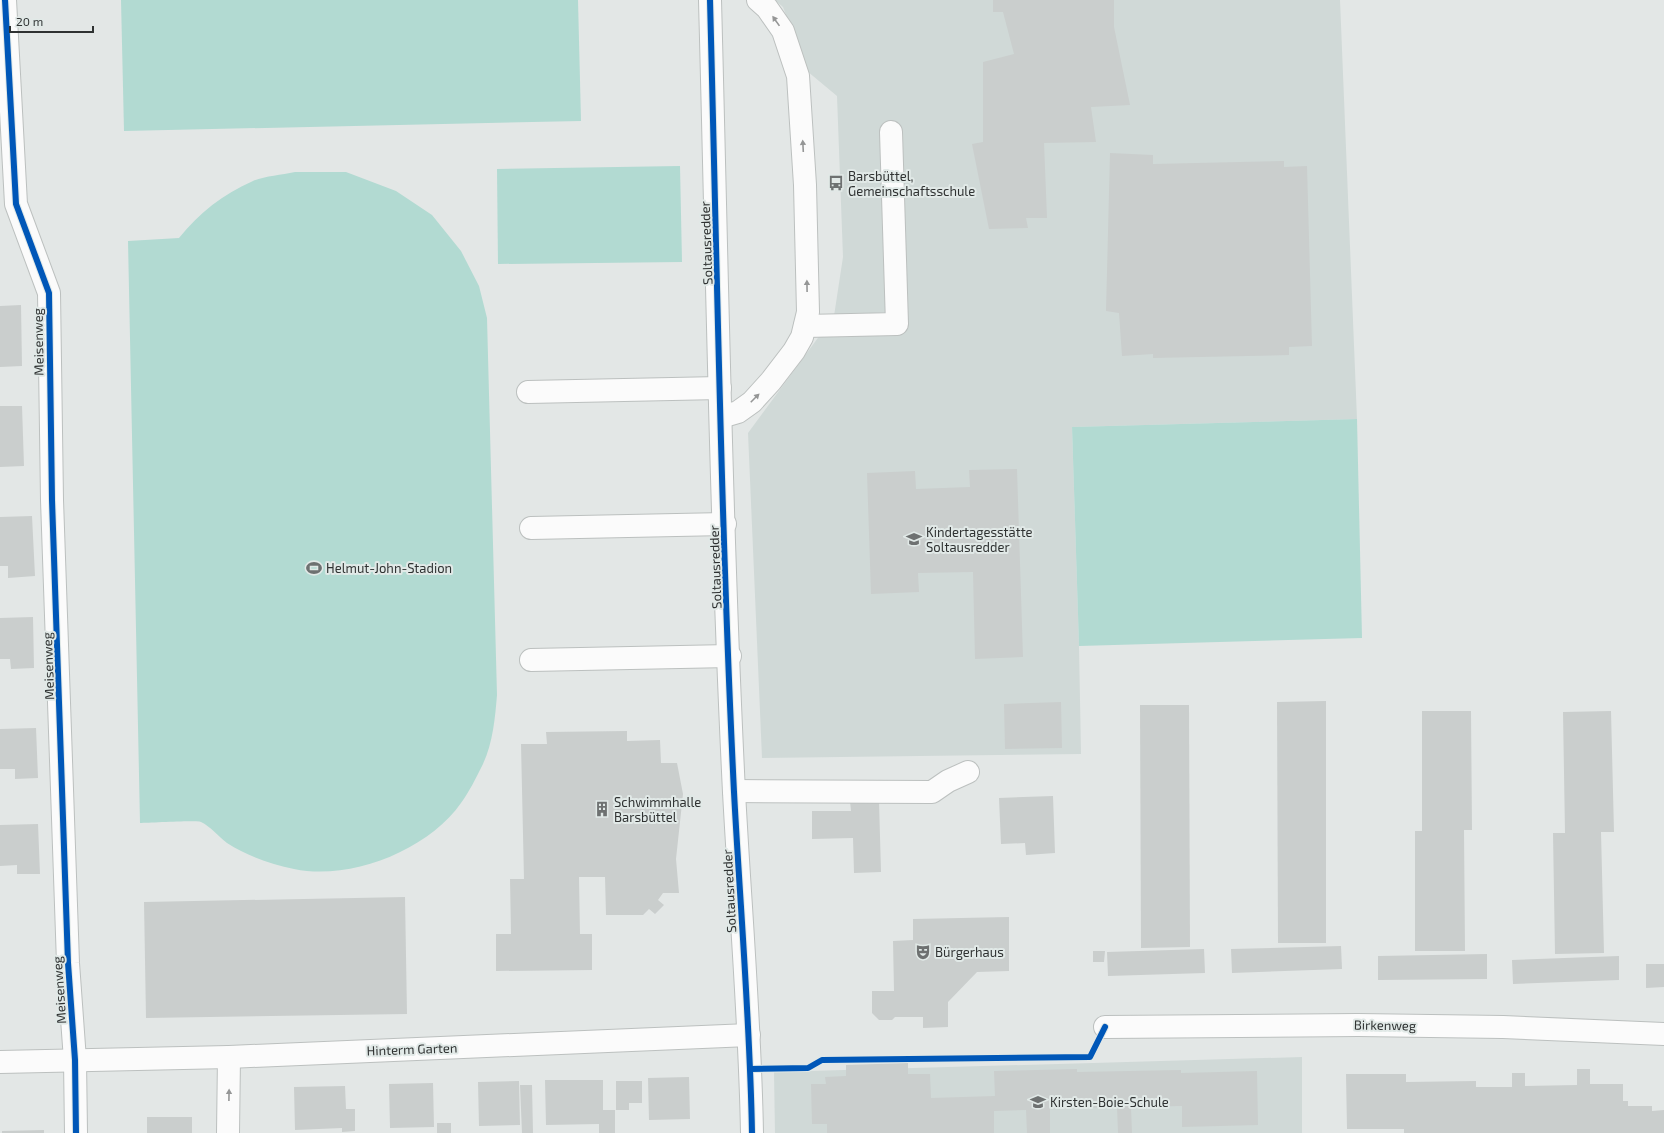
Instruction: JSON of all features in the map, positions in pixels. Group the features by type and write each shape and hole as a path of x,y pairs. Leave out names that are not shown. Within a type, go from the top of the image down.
{"street":[{"name":"Meisenweg","path":"5,0 16,204 49,293 52,500 68,963 75,1060 76,1133"},
{"name":"Soltausredder","path":"710,0 720,388 734,791 749,1035 752,1133"},
{"path":"721,417 738,412 752,402 771,382 794,351 805,326 808,312 805,185 798,76 783,31 767,8 758,0"},
{"path":"805,326 896,324 891,132"},
{"path":"528,392 720,388"},
{"path":"531,528 725,524"},
{"path":"532,660 730,656"},
{"path":"734,791 932,792 948,781 968,772"},
{"name":"Birkenweg","path":"1105,1027 1426,1026 1503,1027 1664,1034"},
{"name":"Hinterm Garten","path":"0,1062 229,1057 749,1035"},
{"path":"228,1133 229,1057"}],"shaded area":[{"path":"775,0 1340,0 1357,419 1072,427 1081,754 762,758 748,433 834,316 843,257 837,96 807,71 783,7"},
{"name":"Kirsten-Boie-Schule","path":"1302,1057 1302,1133 775,1133 774,1072"}],"green space":[{"path":"121,0 578,0 581,121 124,131"},
{"path":"680,166 682,262 498,264 497,169"},
{"name":"Helmut-John-Stadion","path":"295,172 346,172 396,191 432,215 461,251 479,286 487,318 497,695 493,731 489,749 470,790 461,803 447,820 429,835 409,848 363,866 316,872 285,867 251,856 227,843 201,822 182,821 140,823 128,241 179,238 203,212 242,186 258,179"},
{"path":"1357,419 1362,638 1079,646 1072,427"}],"building":[{"path":"993,0 1114,0 1114,27 1130,105 1091,107 1096,142 1044,143 1047,218 1026,218 1028,228 989,229 972,144 983,142 983,62 1014,54 1003,12 993,12"},
{"path":"1110,153 1153,155 1153,164 1284,161 1284,167 1307,166 1312,346 1289,347 1289,355 1153,358 1153,354 1122,356 1119,313 1106,311"},
{"path":"21,305 22,366 0,367 0,306"},
{"path":"0,406 22,406 24,466 0,467"},
{"path":"1017,469 1023,657 975,659 973,572 918,573 919,592 871,594 867,473 915,471 916,489 970,487 969,470"},
{"path":"32,516 35,576 8,578 8,566 0,566 0,517"},
{"path":"33,617 34,668 11,669 10,659 0,659 0,618"},
{"path":"1326,701 1326,943 1278,943 1277,702"},
{"path":"1061,702 1062,748 1005,749 1004,704"},
{"path":"1140,705 1189,705 1190,947 1141,948"},
{"path":"1422,711 1471,711 1472,830 1464,830 1465,951 1415,951 1415,831 1422,831"},
{"path":"1611,711 1614,832 1601,832 1604,953 1555,954 1553,833 1565,833 1563,712"},
{"path":"36,728 38,778 15,779 15,769 0,769 0,729"},
{"name":"Schwimmhalle Barsbüttel","path":"627,731 627,741 660,740 661,763 677,763 683,794 676,859 679,893 663,893 658,900 664,905 655,914 649,909 643,915 606,915 605,877 579,877 580,934 592,934 592,970 496,971 496,934 511,934 510,879 524,879 521,744 547,744 546,732"},
{"path":"1053,796 1055,853 1026,855 1025,843 1001,844 999,798"},
{"path":"850,801 879,801 881,872 854,873 853,838 812,839 812,811 851,811"},
{"path":"38,824 40,874 17,874 17,865 0,866 0,825"},
{"path":"405,897 407,1014 146,1018 144,902"},
{"path":"1009,917 1009,971 977,972 948,1002 948,1027 923,1028 923,1017 895,1017 892,1020 879,1020 872,1013 872,991 894,991 893,941 913,940 913,919"},
{"path":"1341,946 1342,969 1232,973 1231,949"},
{"path":"1204,949 1205,973 1108,976 1107,952"},
{"path":"1093,951 1105,951 1104,962 1093,962"},
{"path":"1487,954 1487,979 1378,980 1378,956"},
{"path":"1619,956 1619,980 1513,984 1512,960"},
{"path":"1646,964 1664,964 1664,987 1646,988"},
{"path":"908,1063 908,1074 930,1074 931,1098 995,1096 994,1071 1077,1069 1077,1072 1181,1070 1181,1073 1257,1071 1258,1125 1182,1127 1182,1106 1131,1107 1132,1133 1118,1133 1117,1107 1050,1109 1050,1133 1027,1133 1026,1110 994,1111 994,1133 827,1133 827,1124 812,1124 811,1084 826,1084 825,1077 846,1076 846,1065"},
{"path":"1577,1069 1590,1069 1590,1084 1623,1084 1623,1101 1628,1101 1628,1106 1652,1106 1652,1111 1664,1110 1664,1133 1404,1133 1404,1129 1347,1129 1346,1074 1406,1074 1406,1082 1476,1081 1476,1087 1512,1087 1512,1073 1525,1073 1525,1086 1577,1085"},
{"path":"689,1077 690,1119 649,1120 648,1078"},
{"path":"545,1080 603,1080 603,1110 615,1110 615,1133 599,1133 599,1124 546,1125"},
{"path":"519,1081 520,1125 479,1126 478,1082"},
{"path":"616,1081 642,1081 642,1103 629,1103 629,1110 616,1110"},
{"path":"433,1083 434,1127 390,1128 389,1084"},
{"path":"520,1085 532,1085 533,1133 522,1133"},
{"path":"345,1086 346,1109 355,1109 355,1131 342,1132 342,1128 295,1130 294,1087"},
{"path":"147,1117 192,1117 192,1133 147,1133"},
{"path":"437,1123 451,1123 451,1133 437,1133"},
{"path":"44,1130 44,1133 2,1133 2,1131"}],"cycle path":[{"path":"5,0 16,204 49,293 52,500 68,963 75,1060 76,1133"},
{"path":"710,0 726,594 734,792 747,1005 752,1133"},
{"path":"751,1069 808,1068 822,1060 1090,1057 1105,1027"}],"place":[{"name":"Barsbüttel, Gemeinschaftsschule","path":"836,183"},
{"name":"Kindertagesstätte Soltausredder","path":"914,539"},
{"name":"Helmut-John-Stadion","path":"314,568"},
{"name":"Schwimmhalle Barsbüttel","path":"602,809"},
{"name":"Bürgerhaus","path":"923,952"},
{"name":"Kirsten-Boie-Schule","path":"1038,1102"}]}
